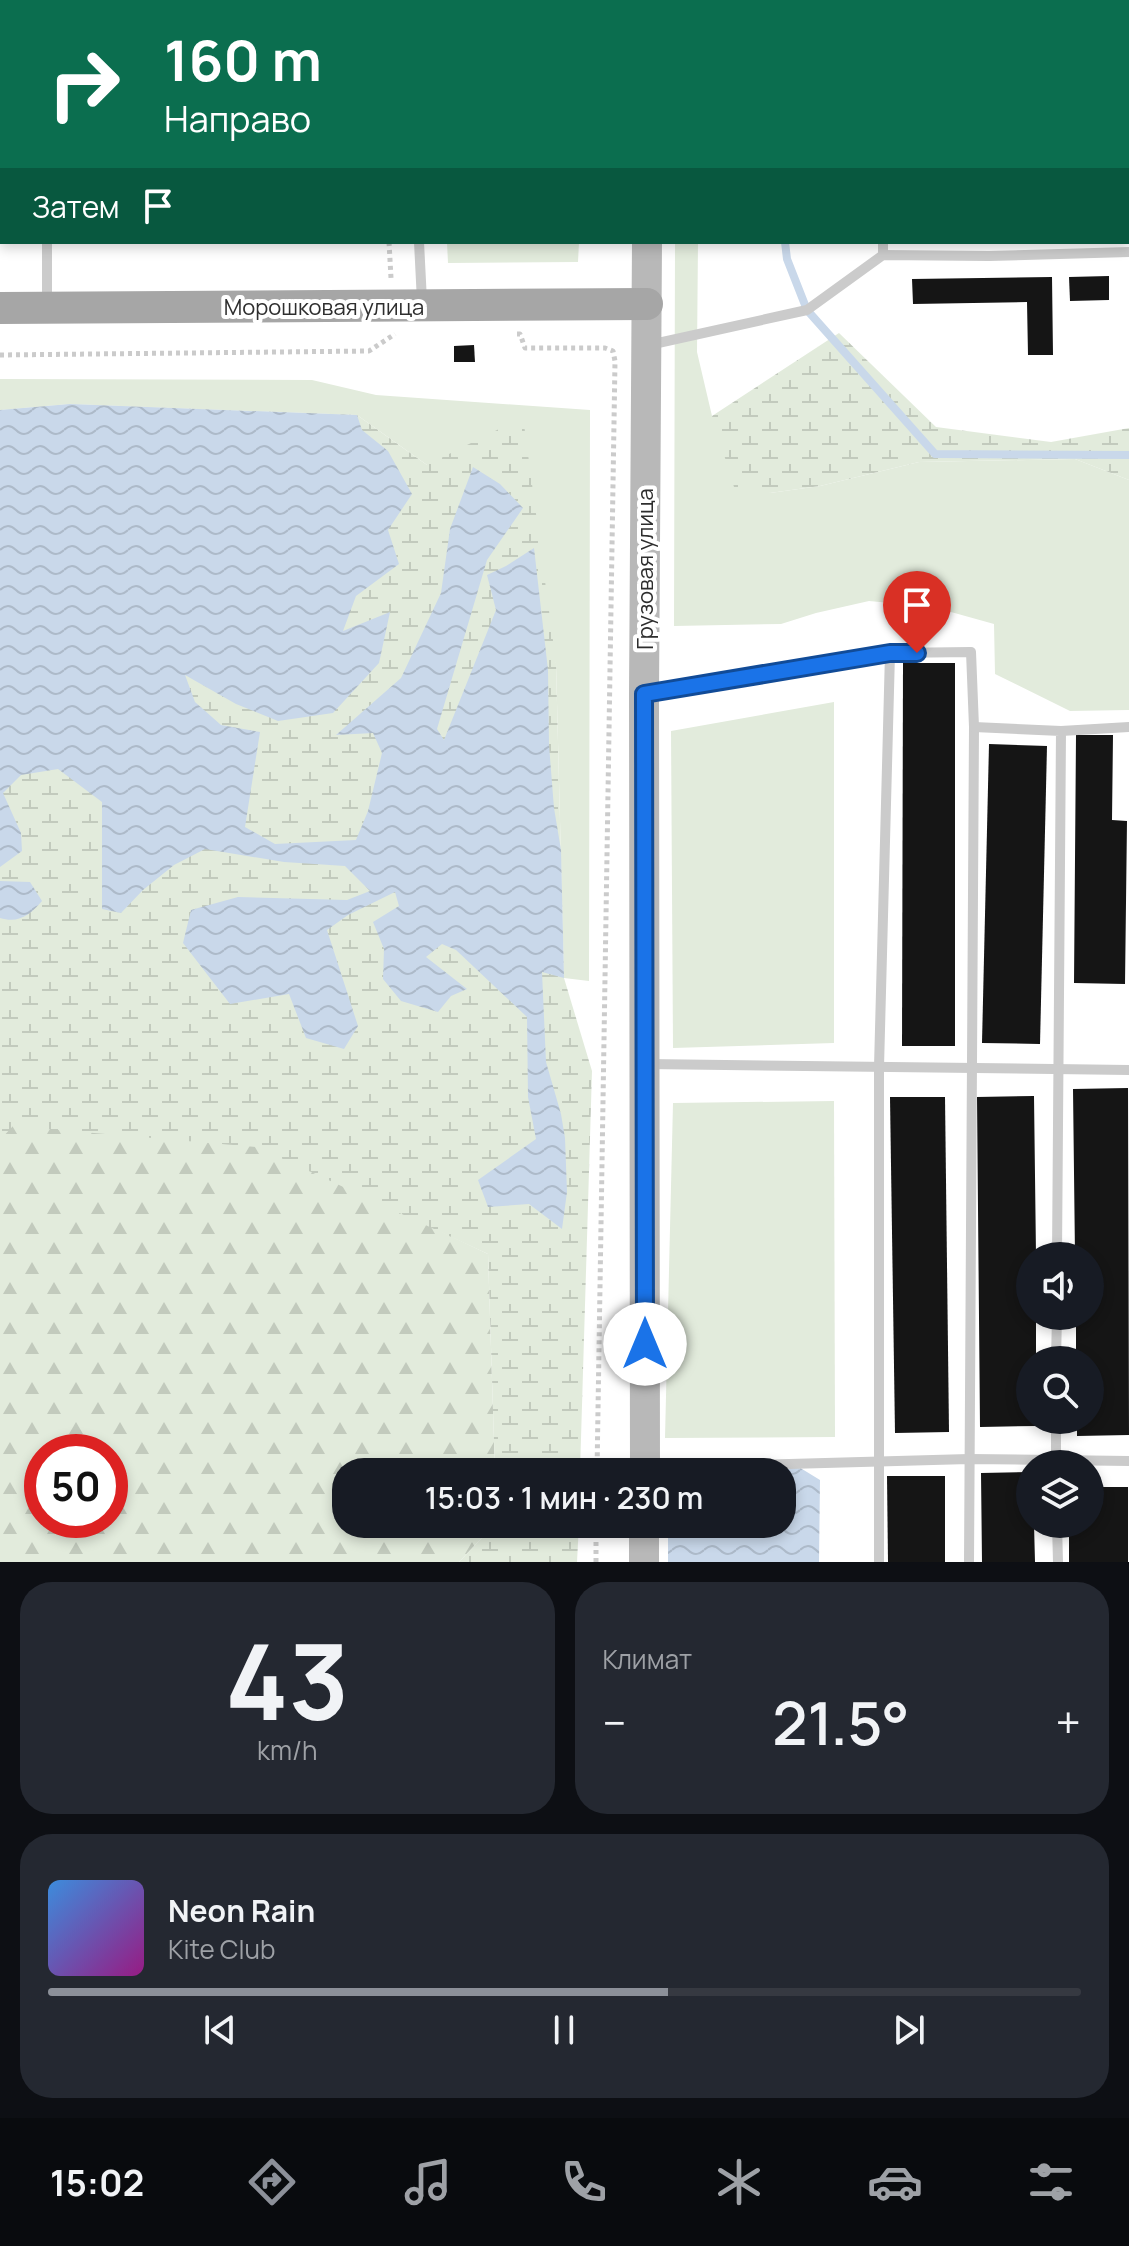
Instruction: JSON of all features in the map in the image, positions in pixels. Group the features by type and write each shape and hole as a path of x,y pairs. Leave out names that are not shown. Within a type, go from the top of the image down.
{"main road":[{"name":"Грузовая улица","path":"645,1458 647,244"},
{"name":"Морошковая улица","path":"0,308 416,320 647,304"},
{"path":"644,1538 644,1562"}],"lane":[{"path":"47,244 47,308"},
{"path":"416,320 419,244"},
{"path":"883,244 883,255"},
{"path":"989,244 989,256"},
{"path":"647,346 807,310 883,255 989,256 1080,247 1129,252"},
{"path":"644,694 890,653 971,652 974,727 969,1562"},
{"path":"879,1562 879,1067 890,653"},
{"path":"974,727 1061,731 1129,727"},
{"path":"1057,1242 1061,731"},
{"path":"645,1064 1129,1070"},
{"path":"796,1464 1016,1461"},
{"path":"1104,1461 1129,1461"},
{"path":"1057,1538 1058,1562"}],"path":[{"path":"0,355 369,351 416,320"},
{"path":"504,334 520,334 525,348 605,348 613,351 615,361 597,1458"},
{"path":"596,1538 596,1562"}],"green space":[{"path":"447,244 579,244 578,262 448,263"},
{"path":"675,244 698,244 697,352 712,416 770,493 820,486 919,462 1075,459 1129,480 1129,710 1070,711 995,674 994,624 933,607 869,601 781,624 674,626"},
{"path":"839,333 936,427 1051,442 1129,428 1129,480 1075,459 919,462 820,486 770,493 734,487 712,416"},
{"path":"0,379 312,380 376,395 590,410 589,981 564,978 556,663 427,465 357,415 70,404 0,410"},
{"path":"70,404 357,415 427,465 523,417 556,663 564,978 592,1071 580,1458 495,1458 488,1254 257,1147 13,1126 0,1140 0,410"},
{"path":"834,702 834,1043 673,1048 671,731"},
{"path":"834,1101 835,1437 665,1438 673,1103"},
{"path":"12,1121 258,1144 488,1254 495,1458 332,1458 332,1538 482,1538 459,1562 0,1562 0,1134"},
{"path":"482,1538 578,1538 577,1562 459,1562"}],"water":[{"path":"70,404 357,415 362,430 388,451 412,494 388,530 399,564 356,596 343,631 390,612 379,663 333,713 278,721 236,704 185,675 195,702 221,725 260,732 245,827 275,844 356,840 368,811 382,753 373,733 336,735 401,678 441,593 450,529 473,467 500,484 523,508 487,560 437,729 444,740 496,610 487,575 534,548 548,670 554,808 561,850 564,978 542,972 546,1062 565,1138 567,1192 562,1229 529,1204 488,1207 478,1180 536,1139 528,1097 527,1017 456,950 442,944 426,957 467,989 451,996 438,1012 401,1001 383,979 384,949 373,922 399,906 395,892 348,915 327,930 358,1026 344,1049 306,1038 289,994 230,1004 183,943 191,910 238,897 347,900 370,891 345,866 284,862 205,849 174,865 121,913 102,909 102,802 58,769 21,775 3,793 21,833 22,851 0,867 0,410"},
{"path":"0,881 30,882 42,901 24,917 13,920 0,918"},
{"path":"796,1465 820,1480 819,1562 668,1562 668,1538 796,1538"}],"building":[{"path":"1109,276 1109,300 1070,301 1069,277"},
{"path":"1052,277 1053,355 1028,355 1027,302 913,304 912,279"},
{"path":"474,345 475,362 454,362 454,346"},
{"path":"903,663 955,663 955,1046 902,1046"},
{"path":"1076,735 1113,735 1112,820 1127,821 1125,984 1074,983"},
{"path":"989,744 1047,746 1040,1044 982,1043"},
{"path":"1128,1088 1129,1435 1077,1436 1104,1434 1104,1346 1076,1346 1076,1330 1104,1330 1104,1242 1075,1242 1073,1089"},
{"path":"1034,1096 1036,1242 1016,1242 1016,1330 1036,1330 1036,1346 1016,1346 1016,1426 980,1427 977,1097"},
{"path":"890,1097 945,1097 949,1432 895,1433"},
{"path":"1016,1472 1016,1538 1034,1538 1035,1562 982,1562 981,1473"},
{"path":"887,1476 945,1476 945,1562 888,1562"},
{"path":"1104,1487 1128,1487 1128,1562 1069,1562 1069,1538 1104,1538"}],"waterway":[{"path":"785,244 787,259 807,310 935,454 1129,455"}],"route":[{"path":"645,1344 644,694 890,653 917,653"}]}
